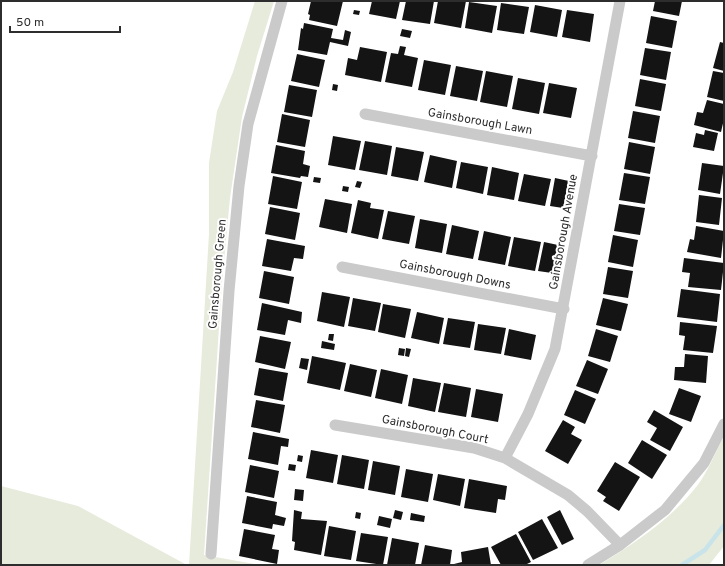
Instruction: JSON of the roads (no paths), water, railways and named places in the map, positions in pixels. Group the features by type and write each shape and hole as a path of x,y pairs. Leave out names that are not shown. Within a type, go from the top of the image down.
{"street":[{"name":"Gainsborough Green","path":"211,554 228,292 239,186 248,124 282,1"},
{"name":"Gainsborough Avenue","path":"505,458 544,380 555,349 564,309 620,1"},
{"name":"Gainsborough Lawn","path":"365,114 592,156"},
{"name":"Gainsborough Downs","path":"342,267 564,309"},
{"path":"588,565 620,545 665,510 704,464 724,424"},
{"name":"Gainsborough Court","path":"335,425 474,448 505,458 568,495 587,511 620,545"}],"waterway":[{"path":"682,565 705,550 724,525"}]}
